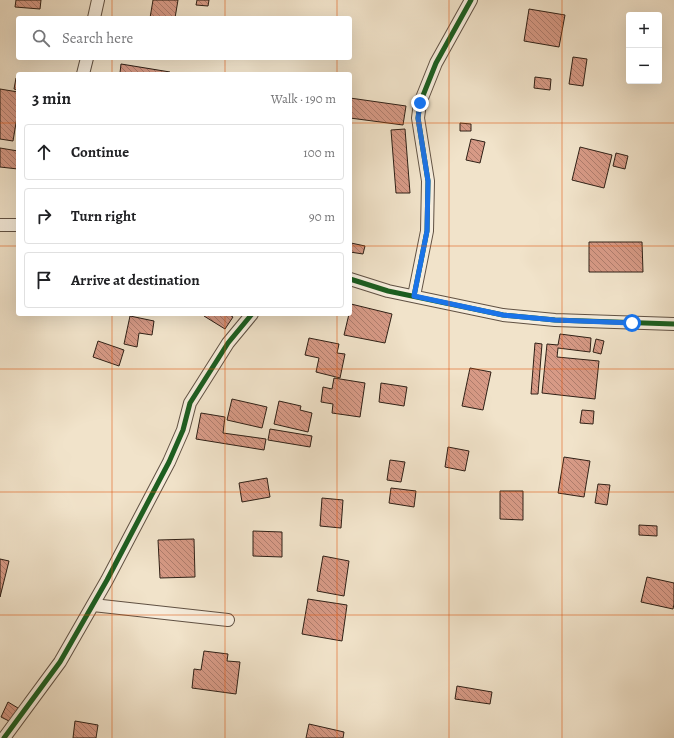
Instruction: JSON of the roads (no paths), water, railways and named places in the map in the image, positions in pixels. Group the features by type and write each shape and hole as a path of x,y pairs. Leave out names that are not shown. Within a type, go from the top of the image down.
{"street":[{"path":"94,16 98,0"},
{"path":"414,296 427,231 428,181 418,118 420,103 436,63 472,0"},
{"path":"84,72 86,60"},
{"path":"0,226 16,225"},
{"path":"352,280 388,291 503,315 555,320 674,324"},
{"path":"4,738 60,662 93,606 169,462 183,430 190,403 228,343 250,316"},
{"path":"93,606 228,620"}]}
